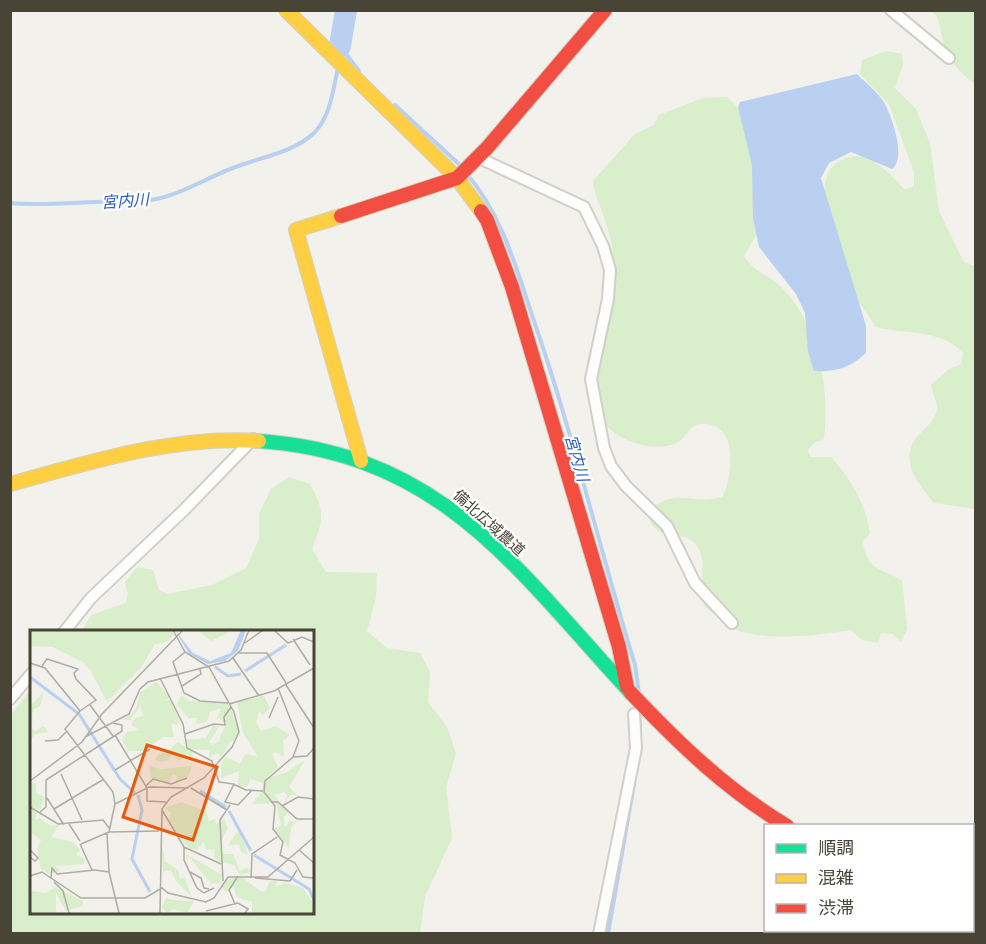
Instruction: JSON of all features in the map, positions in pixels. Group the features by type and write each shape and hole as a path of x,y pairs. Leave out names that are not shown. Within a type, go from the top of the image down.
{"street":[{"path":"286,10 457,177 487,220 509,277 631,693"},
{"path":"361,461 296,230 418,192 457,177 605,10"},
{"path":"891,10 949,58"},
{"path":"477,157 584,207 603,246 610,270 608,299 591,379 604,448 611,466 626,486 667,526 695,583 732,623"},
{"path":"66,630 90,598 184,510 254,438"},
{"name":"備北広域農道","path":"10,484 102,459 168,445 254,438 319,449 361,461 405,480 443,502 489,540 689,754 741,798 785,824"},
{"path":"10,699 30,675"},
{"path":"598,933 636,748 634,714"}],"green space":[{"path":"932,11 975,11 975,84 950,59 938,20"},
{"path":"886,51 902,54 903,65 895,88 916,109 930,143 939,211 963,261 975,266 975,509 934,503 914,476 910,460 913,443 936,414 937,405 931,385 949,369 961,364 963,353 954,345 933,336 876,327 850,288 827,213 825,184 829,172 837,163 851,157 866,158 880,166 904,189 914,187 914,172 889,104 860,74 862,60"},
{"path":"727,97 741,111 754,161 759,230 744,256 753,266 782,288 795,303 813,339 823,379 825,420 824,439 814,443 808,450 810,457 831,457 845,474 861,502 868,523 870,534 863,541 867,557 875,567 902,580 907,629 901,642 893,634 881,633 878,643 862,640 851,630 776,636 747,633 730,627 708,610 703,603 701,597 702,556 694,542 658,531 647,514 666,500 685,498 704,500 723,496 730,462 727,439 721,430 713,425 700,424 692,427 676,443 668,446 638,444 611,430 598,412 595,379 611,291 613,264 610,238 593,181 635,134 654,125 659,115 703,98"},
{"path":"289,477 310,484 321,510 319,531 312,549 326,572 377,573 376,597 367,631 387,648 420,653 430,672 428,702 447,727 456,753 446,787 452,838 425,897 420,933 11,933 11,715 30,690 30,914 314,914 314,630 82,630 91,615 126,603 128,594 125,582 137,567 153,570 159,590 167,594 212,585 246,568 259,539 259,514 271,489"}],"water":[{"path":"857,74 877,93 886,106 895,130 898,157 892,169 851,152 829,163 821,178 866,326 866,353 842,368 814,371 808,352 805,313 796,294 759,247 753,218 752,165 738,107 740,102"}],"waterway":[{"name":"宮内川","path":"340,46 346,10"},
{"name":"宮内川","path":"340,46 359,71"},
{"name":"宮内川","path":"10,203 152,200 171,195 231,169 290,148 307,139 325,118 338,68"},
{"name":"宮内川","path":"395,105 462,167"},
{"name":"宮内川","path":"466,173 479,189 499,224 521,282 574,449 635,665 639,693"},
{"name":"宮内川","path":"639,709 640,726"},
{"name":"宮内川","path":"608,934 635,778"}],"traffic: fast":[{"path":"259,441 323,451 379,469 428,494 471,526 512,563 631,693"}],"traffic: slow":[{"path":"286,10 457,178 481,211"},
{"path":"341,216 296,230 361,461"},
{"path":"10,484 102,459 165,446 228,440 259,441"}],"traffic: jam":[{"path":"341,216 457,178 487,148 605,10"},
{"path":"481,211 487,220 512,287 619,647 627,687"},
{"path":"631,693 704,765 744,797 784,824"}]}
